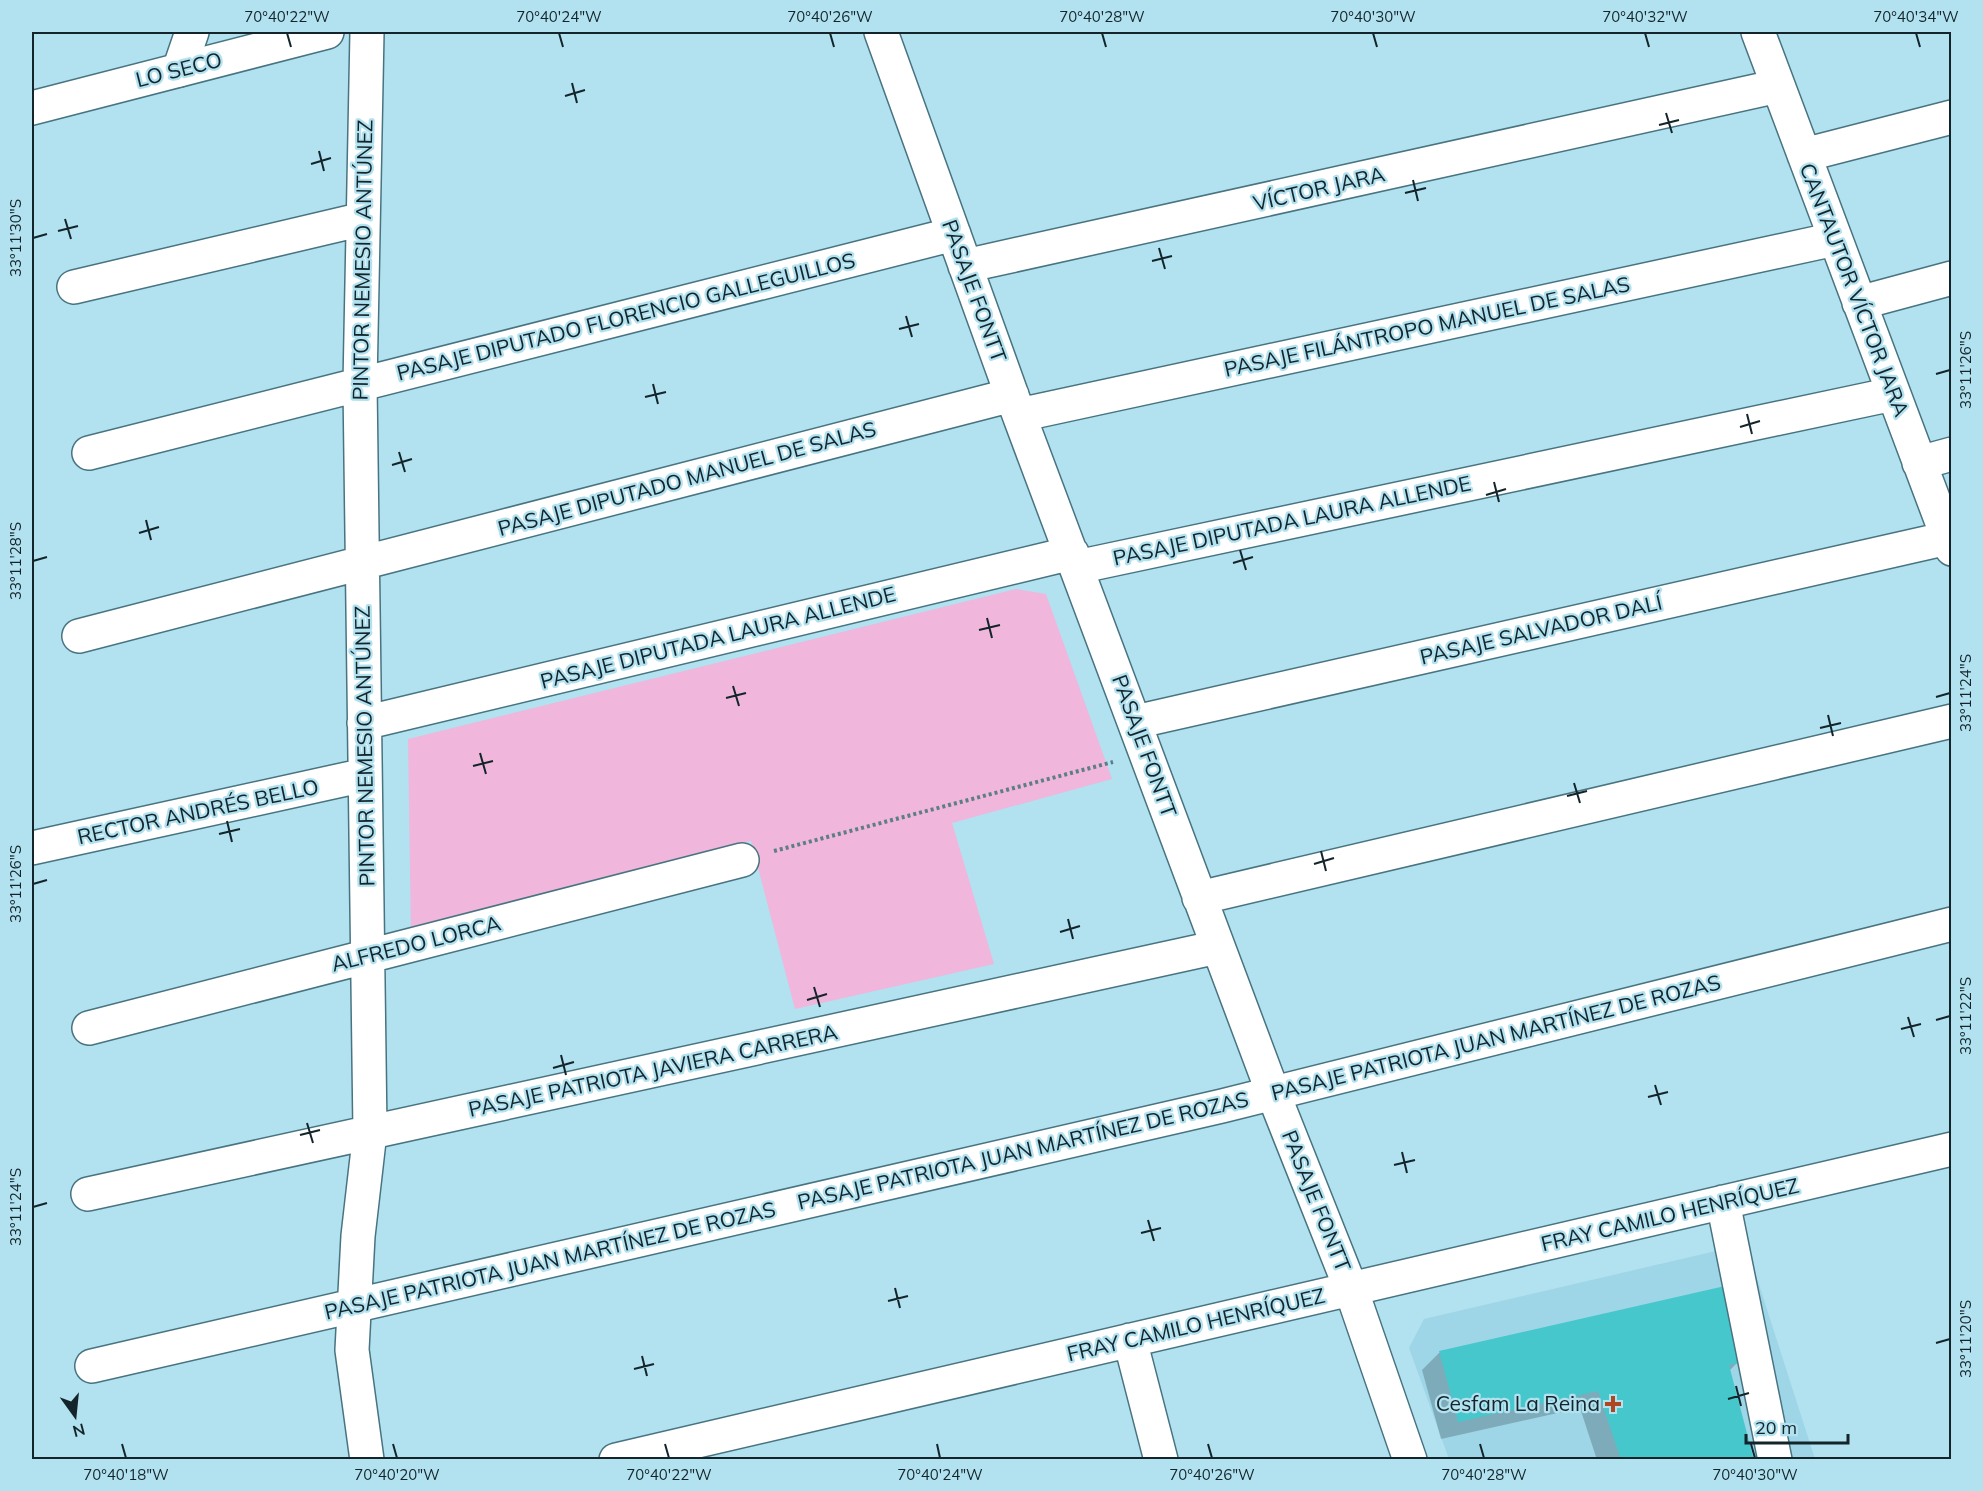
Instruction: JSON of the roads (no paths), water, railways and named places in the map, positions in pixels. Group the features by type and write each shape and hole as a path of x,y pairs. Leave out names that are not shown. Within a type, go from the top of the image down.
{"street":[{"path":"179,70 192,32"},
{"name":"LO SECO","path":"32,108 327,32"},
{"name":"PINTOR NEMESIO ANTÚNEZ","path":"367,32 360,384 369,1132 358,1236 352,1350 367,1460"},
{"name":"PASAJE FONTT","path":"881,32 1015,405 1075,560 1199,898 1351,1289 1410,1460"},
{"name":"CANTAUTOR VÍCTOR JARA","path":"1758,32 1950,543"},
{"name":"VÍCTOR JARA","path":"965,266 1778,86"},
{"path":"1804,155 1952,117"},
{"path":"74,287 363,219"},
{"name":"PASAJE DIPUTADO FLORENCIO GALLEGUILLOS","path":"89,453 954,234"},
{"name":"PASAJE FILÁNTROPO MANUEL DE SALAS","path":"1015,405 1835,239"},
{"path":"1859,303 1952,278"},
{"name":"PASAJE DIPUTADA LAURA ALLENDE","path":"364,723 1075,560 1893,394"},
{"name":"PASAJE DIPUTADO MANUEL DE SALAS","path":"79,636 362,563 1015,405"},
{"path":"1919,463 1952,454"},
{"name":"PASAJE SALVADOR DALÍ","path":"1135,722 1950,543"},
{"path":"1199,898 1952,721"},
{"name":"RECTOR ANDRÉS BELLO","path":"32,848 365,775"},
{"name":"ALFREDO LORCA","path":"89,1028 742,860"},
{"name":"PASAJE PATRIOTA JUAN MARTÍNEZ DE ROZAS","path":"92,1366 1273,1093 1952,924"},
{"name":"PASAJE PATRIOTA JAVIERA CARRERA","path":"88,1194 1218,947"},
{"name":"FRAY CAMILO HENRÍQUEZ","path":"616,1460 1952,1149"},
{"path":"1723,1202 1775,1460"},
{"path":"1130,1340 1161,1460"}],"place":[{"name":"Cesfam La Reina","path":"1613,1404"}]}
